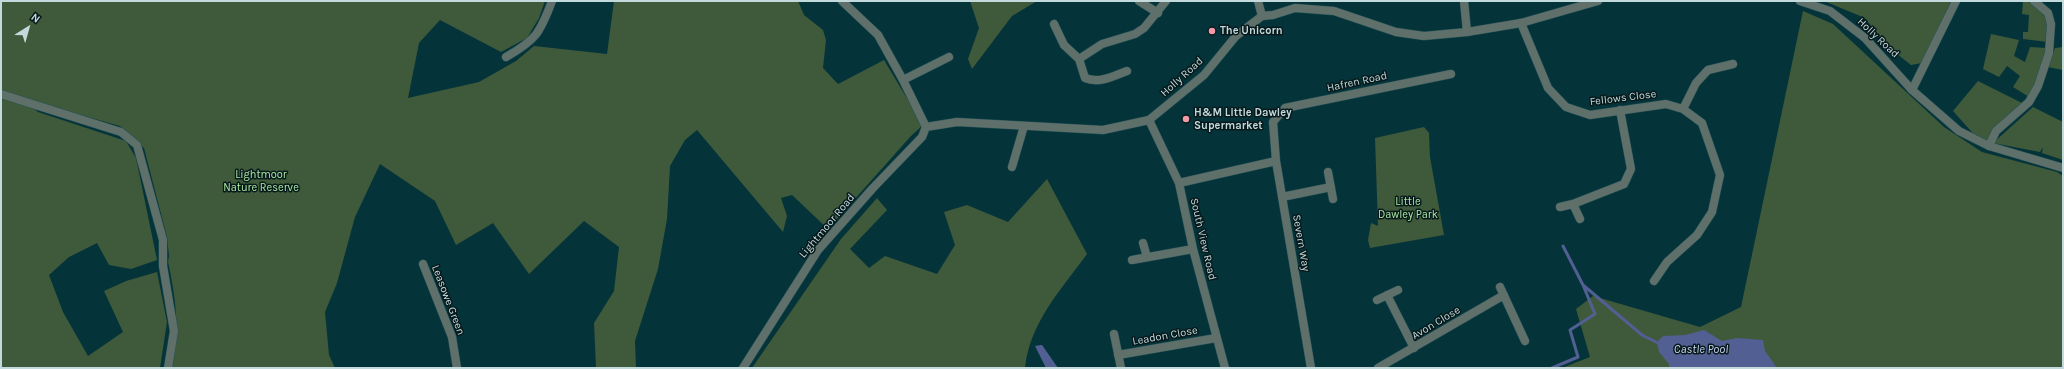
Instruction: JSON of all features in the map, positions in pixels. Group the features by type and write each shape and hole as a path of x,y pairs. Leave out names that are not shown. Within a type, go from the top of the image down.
{"street":[{"path":"506,58 527,45 542,27 552,1"},
{"path":"842,1 878,35 903,80 926,127"},
{"path":"1139,1 1158,13"},
{"path":"1079,59 1102,44 1135,34 1144,28 1158,13 1166,1"},
{"path":"1258,1 1262,16"},
{"path":"1464,1 1467,32"},
{"name":"Holly Road","path":"926,127 958,122 1102,130 1149,120 1204,75 1236,36 1262,16 1273,15 1295,8 1334,11 1396,32 1424,36 1467,32 1521,23 1598,1"},
{"name":"Holly Road","path":"1800,1 1830,11 1865,38 1912,90 1959,131 1989,146 2063,168"},
{"path":"1912,90 1956,1"},
{"path":"1989,146 1996,131 2029,102 2038,86 2049,53 2051,24 2048,13 2034,1"},
{"name":"Fellows Close","path":"1521,23 1548,88 1566,107 1590,115 1666,104 1683,109 1702,123 1720,175 1712,212 1697,235 1667,262 1654,281"},
{"path":"1054,24 1064,45 1079,59 1085,78 1093,81 1102,80 1127,71"},
{"path":"903,80 949,57"},
{"path":"1683,109 1696,83 1708,70 1733,64"},
{"name":"Hafren Road","path":"1273,122 1285,108 1451,74"},
{"path":"1,94 121,132 137,146 163,240 163,266 174,331 168,368"},
{"path":"1560,207 1573,204 1624,184 1631,170 1620,110"},
{"name":"South View Road","path":"1149,120 1179,183 1193,249 1225,368"},
{"name":"Severn Way","path":"1273,122 1276,161 1311,368"},
{"path":"1012,167 1024,126"},
{"name":"Lightmoor Road","path":"743,368 818,250 873,188 922,138 926,127"},
{"path":"1179,183 1276,161"},
{"path":"1328,172 1333,199"},
{"path":"1282,197 1331,186"},
{"path":"1573,204 1580,219"},
{"path":"1144,243 1147,257"},
{"path":"1132,260 1193,249"},
{"name":"Leasowe Green","path":"423,264 452,337 457,368"},
{"path":"1377,300 1398,290"},
{"name":"Avon Close","path":"1378,368 1414,348 1502,291 1526,341"},
{"path":"1387,295 1414,348"},
{"path":"1114,334 1121,368"},
{"name":"Leadon Close","path":"1118,355 1216,338"}],"green space":[{"name":"Lightmoor Nature Reserve","path":"1,1 545,1 539,18 527,38 501,52 440,20 419,43 408,98 479,82 516,61 534,46 607,54 614,1 798,1 804,15 823,30 826,40 823,68 838,84 884,60 923,125 911,136 828,229 792,195 781,198 787,216 783,232 697,130 685,140 670,166 667,219 658,269 635,341 636,368 596,368 594,323 614,291 619,247 584,221 529,274 493,223 456,245 435,201 380,164 355,217 337,283 325,312 329,355 335,368 172,368 176,341 176,315 168,262 169,256 167,237 144,148 120,126 24,99 38,112 126,141 136,158 157,260 131,269 109,265 97,243 69,257 49,275 63,312 88,356 123,332 104,291 126,281 157,272 167,322 160,368 1,368"},
{"path":"970,1 1037,1 1012,16 972,69 968,59 979,28"},
{"path":"1824,1 1951,1 1922,63 1911,65 1887,46 1865,18"},
{"path":"2023,1 2032,3 2036,6 2050,25 2048,42 2023,39 2023,32 2028,32 2029,15 2022,14"},
{"path":"1803,11 1833,24 1944,127 1982,152 2057,172 2063,176 2063,368 1562,368 1590,357 1576,309 1593,296 1700,327 1741,307"},
{"path":"1991,34 2019,40 2014,56 2025,62 2030,47 2047,48 2037,81 2029,97 2013,87 2020,76 2007,66 1999,77 1983,69"},
{"path":"2063,47 2063,70 2048,67 2055,48"},
{"path":"1978,81 2022,103 1995,129 1989,141 1978,139 1953,111"},
{"path":"2033,107 2063,122 2063,160 2042,153 2043,147 2040,152 1993,143"},
{"name":"Little Dawley Park","path":"1424,127 1429,133 1430,157 1444,235 1370,248 1368,240 1371,223 1378,226 1375,138"},
{"path":"1047,179 1087,254 1057,294 1040,321 1028,351 1025,368 752,368 841,239 877,198 887,210 850,249 869,268 885,256 937,274 955,245 944,212 967,205 1008,222"}],"water":[{"name":"Castle Pool","path":"1704,330 1722,341 1737,338 1763,340 1765,351 1777,368 1669,368 1669,364 1659,352 1657,342 1663,336 1685,335"},
{"path":"1042,345 1058,368 1046,368 1035,346"}],"waterway":[{"path":"1563,246 1583,285 1642,335 1660,344"},
{"path":"1552,368 1578,357 1570,330 1595,314 1583,285"}],"place":[{"name":"The Unicorn","path":"1212,31"},
{"name":"H&M Little Dawley Supermarket","path":"1186,119"}]}
